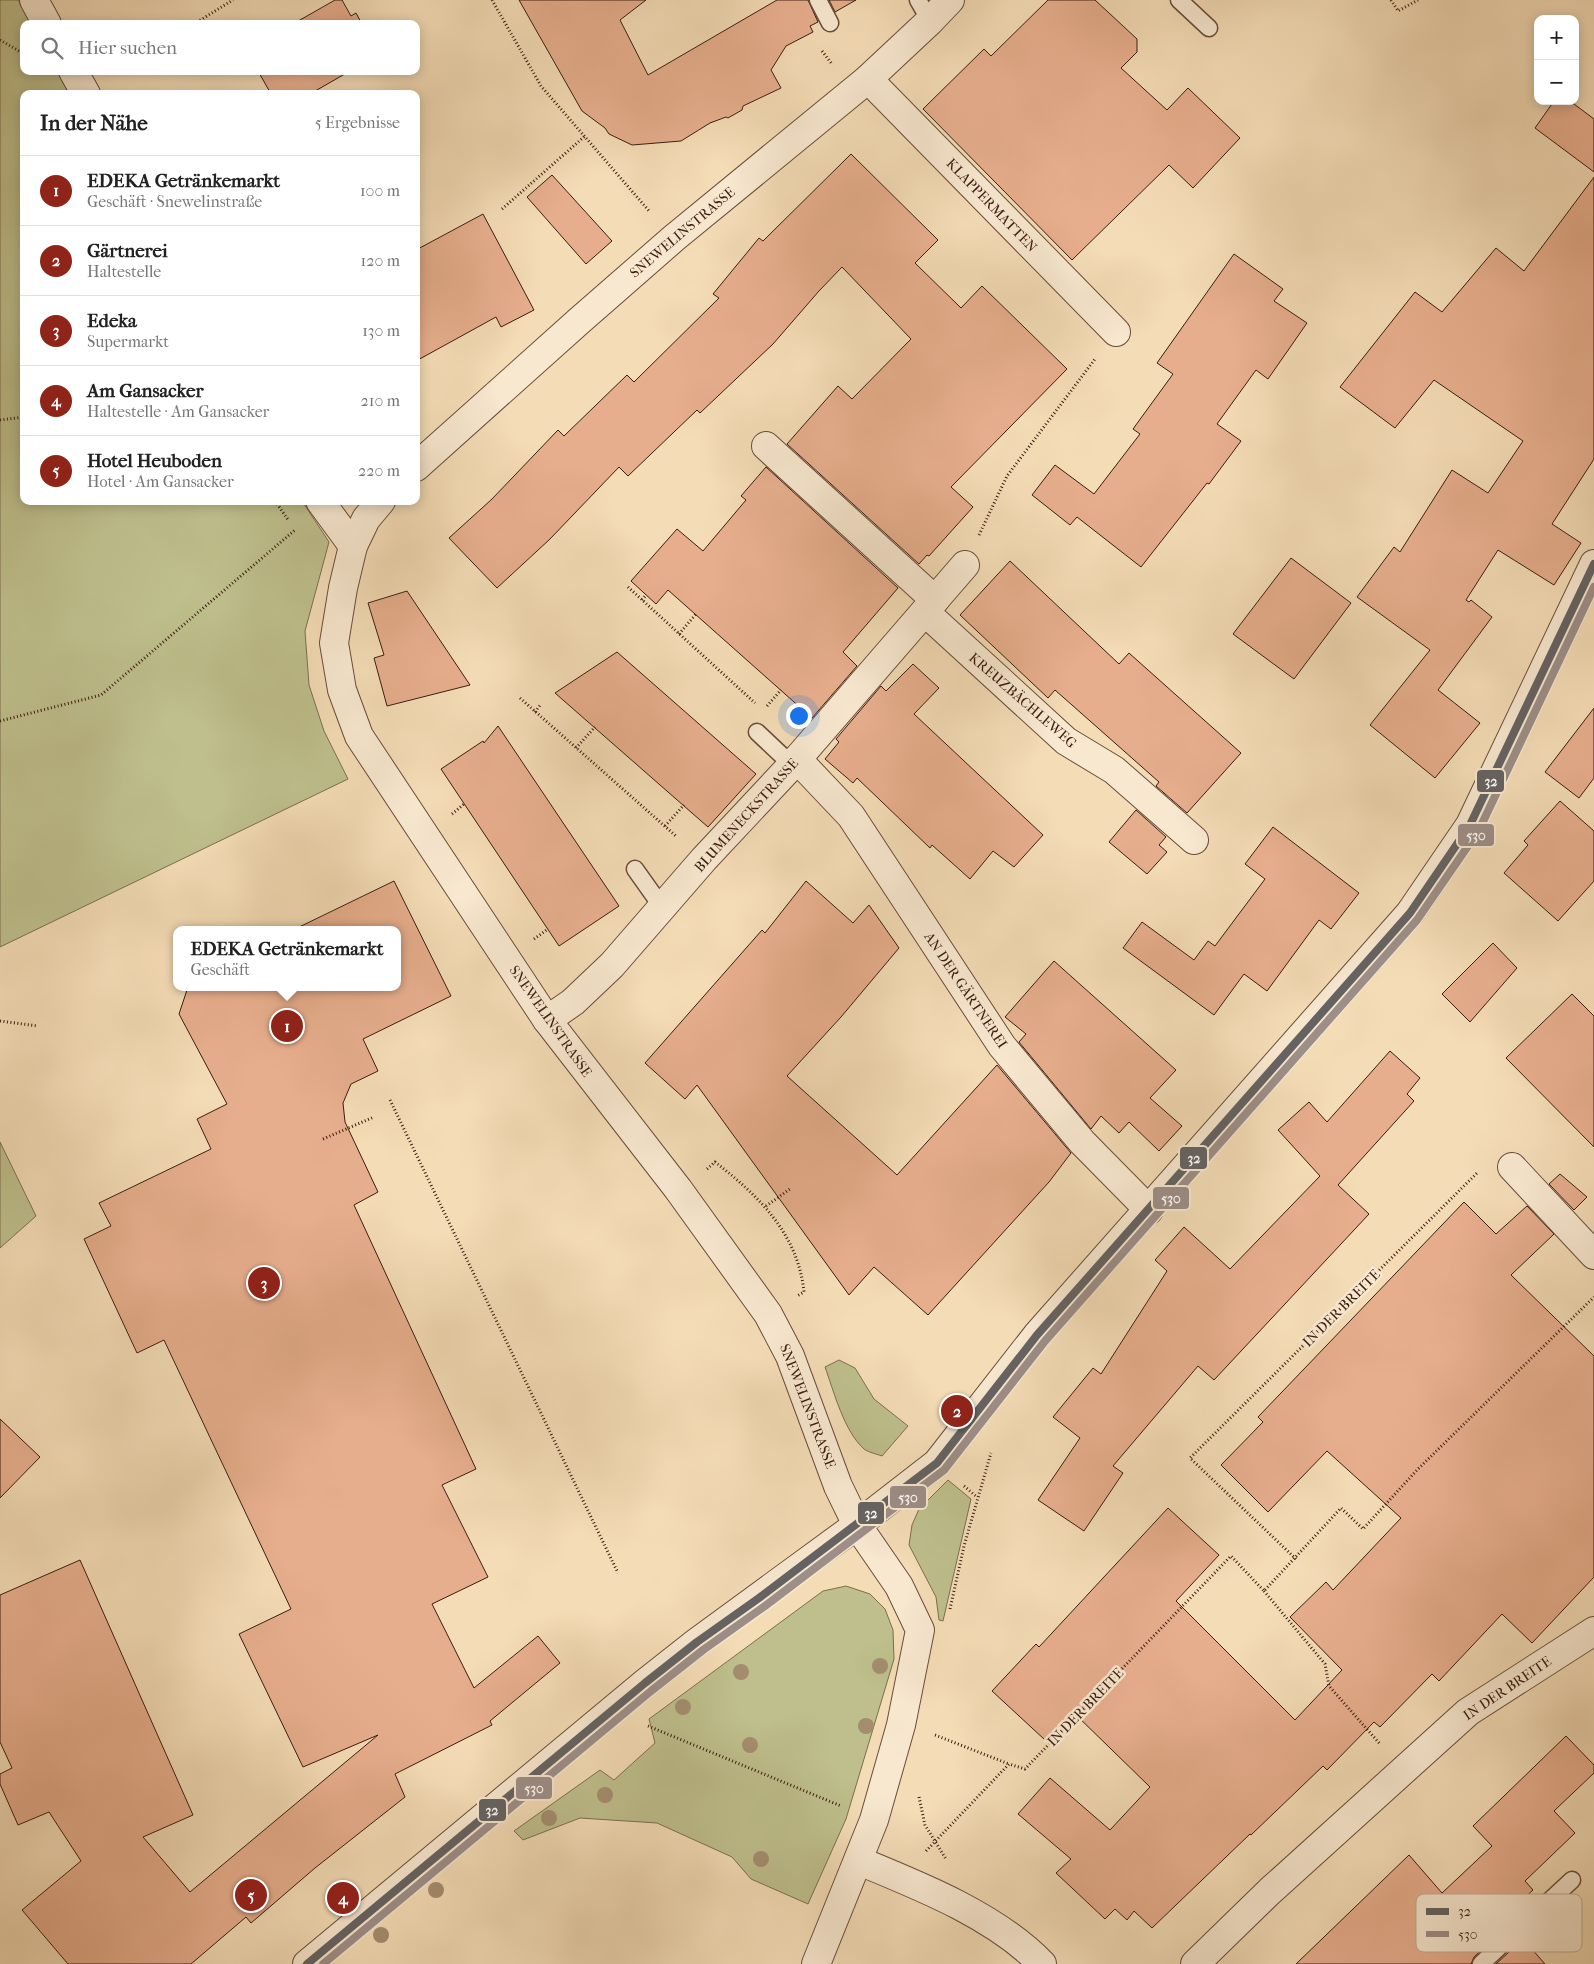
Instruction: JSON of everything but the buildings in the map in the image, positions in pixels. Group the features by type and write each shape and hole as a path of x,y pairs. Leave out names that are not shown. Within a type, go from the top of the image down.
{"street":[{"path":"34,0 45,20"},
{"name":"SNEWELINSTRASSE","path":"420,462 674,238 860,86 924,11 950,0"},
{"path":"75,75 84,90"},
{"name":"KLAPPERMATTEN","path":"860,86 1116,332"},
{"path":"766,446 930,606"},
{"path":"323,505 353,546"},
{"name":"SNEWELINSTRASSE","path":"378,505 366,519 353,546 343,588 334,643 342,690 359,736 547,1020 678,1190 768,1314 790,1356 838,1486 857,1524 899,1586 920,1630"},
{"path":"308,1964 617,1706 697,1642 857,1524 937,1462 969,1424 1037,1335 1416,905 1470,825 1594,564"},
{"name":"BLUMENECKSTRASSE","path":"547,1020 573,1002 612,965 704,859 794,762 965,565"},
{"name":"KREUZBÄCHLEWEG","path":"930,606 1066,741 1114,770 1194,840"},
{"name":"AN DER GÄRTNEREI","path":"794,762 851,816 1002,1046 1082,1142 1149,1210"},
{"path":"1512,1167 1594,1255"},
{"path":"816,1964 874,1820 901,1725 920,1630"},
{"name":"IN DER BREITE","path":"1195,1964 1270,1891 1468,1712 1594,1631"},
{"path":"858,1860 902,1878 986,1920 1030,1952 1042,1964"}],"lane":[{"path":"818,0 830,23"},
{"path":"1180,0 1209,28"},
{"path":"757,732 794,762"},
{"path":"635,869 662,907"},
{"path":"1557,1894 1572,1880"},
{"path":"1481,1964 1494,1952"}],"path":[{"path":"200,20 233,0"},
{"path":"492,0 541,86 674,238"},
{"path":"1391,0 1398,11 1418,0"},
{"path":"830,23 820,48 860,86"},
{"path":"0,40 20,52"},
{"path":"502,209 585,136"},
{"path":"965,565 1007,476 1116,332"},
{"path":"0,420 20,418"},
{"path":"0,721 101,695 295,530"},
{"path":"628,587 756,704"},
{"path":"642,600 646,595"},
{"path":"679,634 696,614"},
{"path":"763,710 781,690"},
{"path":"520,698 684,842"},
{"path":"535,712 541,704"},
{"path":"576,748 595,727"},
{"path":"665,826 684,805"},
{"path":"0,1021 38,1026"},
{"path":"390,1100 618,1573"},
{"path":"323,1139 374,1116"},
{"name":"IN DER BREITE","path":"1296,1559 1190,1458 1494,1156 1512,1167"},
{"path":"678,1190 715,1162 743,1183 766,1206 784,1231 803,1278 804,1292 768,1314"},
{"path":"766,1206 790,1188"},
{"path":"1264,1591 1296,1559 1341,1508 1363,1529 1417,1470 1594,1297"},
{"path":"920,1630 944,1633 964,1546 994,1446 969,1424"},
{"name":"IN DER BREITE","path":"1009,1764 1025,1769 1231,1556 1264,1591 1325,1664 1329,1686 1402,1770"},
{"path":"617,1706 638,1722 874,1820"},
{"path":"901,1725 925,1730 1009,1764 902,1878"},
{"path":"919,1794 925,1825 950,1865"}],"green space":[{"path":"0,0 18,0 29,20 20,20 20,75 60,75 68,90 20,90 20,505 305,505 329,542 305,631 309,685 324,731 348,779 0,947"},
{"path":"0,1142 36,1216 0,1248"},
{"path":"839,1360 855,1368 874,1399 908,1426 882,1456 864,1449 845,1422 825,1367"},
{"path":"948,1480 971,1499 943,1621 939,1620 936,1597 909,1545 912,1525 919,1509"},
{"path":"846,1586 870,1594 885,1609 893,1630 894,1659 846,1819 808,1904 751,1879 732,1857 657,1823 580,1818 523,1840 514,1831 600,1770 614,1780 655,1743 649,1719 823,1591"}],"transit line":[{"name":"32","path":"307,1964 645,1683 937,1463 1037,1335 1410,913 1470,825 1594,564"},
{"name":"530","path":"323,1964 651,1691 944,1470 1045,1341 1417,920 1479,830 1594,587"}],"place":[{"name":"EDEKA Getränkemarkt","path":"287,1026"},
{"name":"Edeka","path":"264,1283"},
{"name":"Gärtnerei","path":"957,1411"},
{"name":"Hotel Heuboden","path":"251,1895"},
{"name":"Am Gansacker","path":"343,1898"}]}
